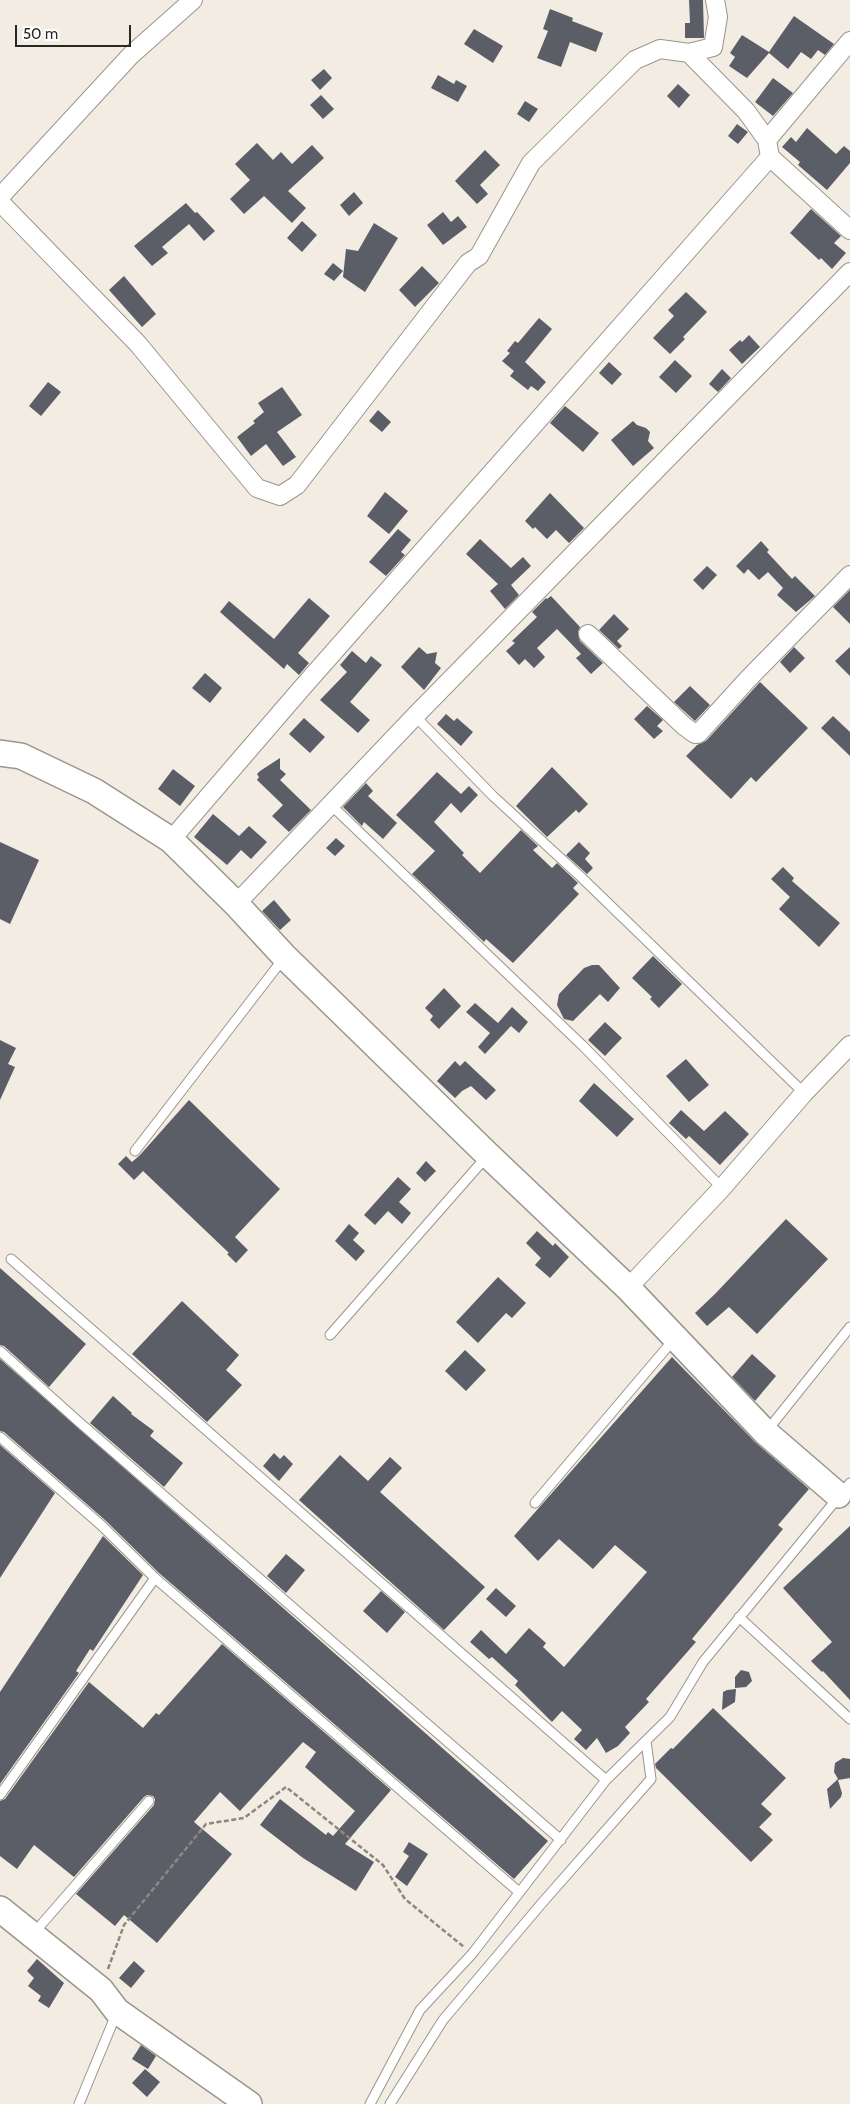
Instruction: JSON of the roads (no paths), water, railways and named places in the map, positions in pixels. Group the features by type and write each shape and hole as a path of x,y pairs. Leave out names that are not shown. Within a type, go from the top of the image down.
{"street":[{"path":"0,197 131,55 193,0"},
{"path":"0,202 138,344 257,488 280,496 297,485 468,263 479,256 531,163 635,60 660,49 689,52 713,47 718,17 715,0"},
{"path":"171,840 769,148 850,41"},
{"path":"689,52 746,111 769,148 850,230"},
{"path":"236,904 415,716 850,272"},
{"path":"588,634 684,726 694,734 698,734 748,679 850,575"},
{"path":"0,753 21,756 94,791 171,840 236,904 285,957 488,1155 628,1288 765,1432 844,1489"},
{"path":"628,1288 722,1188 804,1093 850,1045"},
{"path":"0,1909 101,1990 117,2011 249,2104"}],"lane":[{"path":"415,716 492,796 581,877 804,1093"},
{"path":"331,805 583,1046 722,1188"},
{"path":"135,1151 285,957"},
{"path":"330,1335 488,1155"},
{"path":"11,1259 606,1780"},
{"path":"765,1432 850,1327"},
{"path":"535,1502 675,1338"},
{"path":"0,1351 78,1422 561,1840"},
{"path":"0,1437 100,1525 155,1578 519,1892"},
{"path":"370,2104 420,2010 472,1954 606,1780 670,1717 703,1662 844,1489"},
{"path":"0,1795 155,1578"},
{"path":"739,1617 850,1719"},
{"path":"390,2104 443,2020 651,1779 646,1741"},
{"path":"32,1934 149,1801"},
{"path":"79,2104 117,2011"}]}
